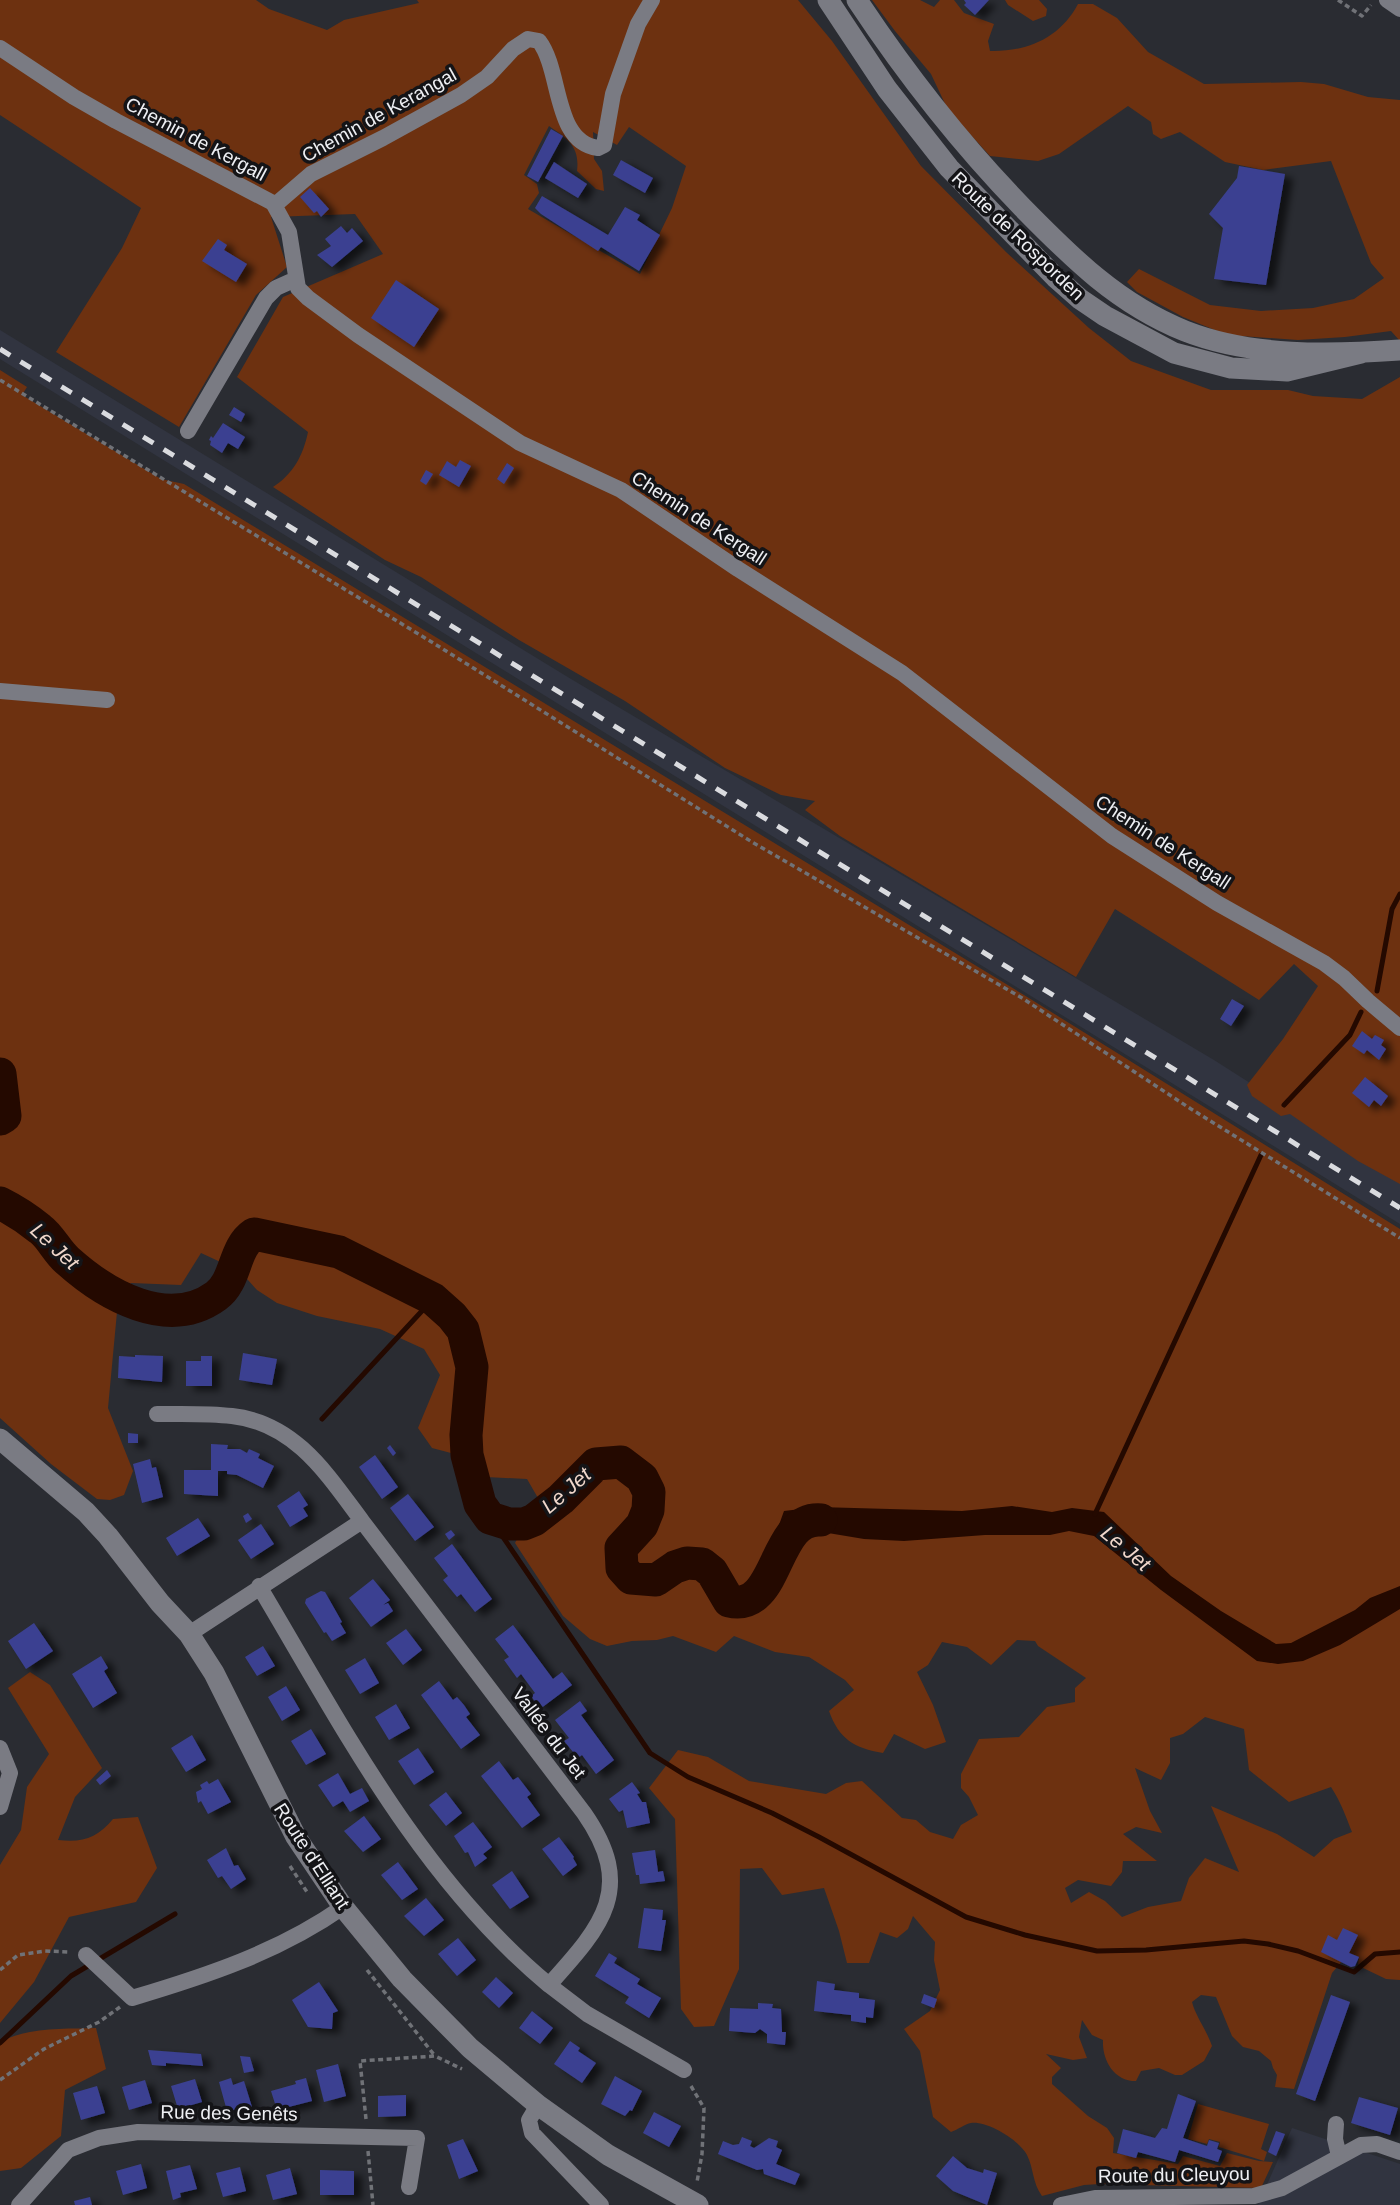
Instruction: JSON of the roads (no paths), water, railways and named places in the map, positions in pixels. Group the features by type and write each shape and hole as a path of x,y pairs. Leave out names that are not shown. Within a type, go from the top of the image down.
{"main road":[{"name":"Route de Rosporden","path":"825,0 887,89 948,168 1055,277 1105,316 1174,353 1231,368 1287,371 1361,353"},
{"name":"Route de Rosporden","path":"857,0 925,97 958,137 1058,244 1121,298 1187,332 1225,343 1282,351 1361,353 1400,350"},
{"name":"Route d'Elliant","path":"0,1439 86,1512 160,1603 189,1633 214,1673 284,1818 343,1907 425,2004 470,2048 538,2105 608,2155 693,2203"}],"street":[{"name":"Chemin de Kerangal","path":"275,205 311,174 461,95 487,77 513,49 528,39 539,41 547,52 563,113 573,133 588,147 598,148 604,145 612,94 630,45 652,0"},
{"path":"1387,0 1400,9"},
{"name":"Chemin de Kergall","path":"0,48 116,121 275,205 289,232 298,288 327,313 520,443 621,490 738,569 902,673 1093,823 1217,903 1324,963 1400,1028"},
{"path":"188,431 266,298 276,288 296,279"},
{"path":"0,691 107,699"},
{"name":"Vallée du Jet","path":"157,1414 233,1416 272,1427 316,1460 584,1813 607,1859 609,1881 606,1907 601,1921 582,1948 549,1984"},
{"path":"189,1633 362,1521"},
{"path":"259,1586 362,1762 400,1819 483,1923 510,1951 587,2014 684,2070"},
{"path":"0,1748 9,1773 0,1807"},
{"path":"86,1955 132,1998 247,1959 293,1939 343,1907"},
{"path":"538,2105 529,2120 532,2133 601,2205"},
{"path":"1336,2124 1335,2139 1339,2156"},
{"name":"Rue des Genêts","path":"19,2205 68,2150 99,2138 138,2132 417,2138 409,2187"},
{"name":"Route du Cleuyou","path":"1061,2205 1095,2198 1245,2197 1265,2194 1298,2181 1339,2156 1370,2143 1400,2152"}],"water":[{"path":"1012,1506 1052,1512 1072,1508 1104,1512 1171,1576 1221,1611 1276,1644 1291,1643 1355,1610 1370,1598 1400,1586 1400,1609 1340,1645 1303,1661 1278,1664 1257,1661 1094,1536 1069,1531 1050,1535 985,1535 904,1541 864,1539 822,1532 801,1539 794,1549 775,1536 784,1511 818,1507 962,1511"}],"waterway":[{"path":"1377,991 1392,909 1400,894"},
{"path":"1284,1105 1350,1035 1361,1012"},
{"name":"Le Jet","path":"0,1074 5,1116 0,1119"},
{"path":"1095,1514 1261,1155"},
{"name":"Le Jet","path":"0,1203 40,1229 64,1257 100,1286 138,1304 158,1309 178,1310 197,1306 216,1296 228,1282 242,1247 254,1234 339,1252 433,1299 463,1330 472,1367 466,1435 467,1455 480,1504 490,1518 509,1524 524,1524 534,1520 561,1499 596,1464 621,1462 642,1478 649,1492 648,1510 642,1525 621,1548 622,1568 631,1578 656,1580 675,1567 687,1563 702,1564 712,1572 729,1601 746,1601 758,1593 768,1580 793,1533 805,1523 821,1520"},
{"path":"322,1419 433,1299"},
{"path":"490,1518 650,1753 688,1777 772,1813 966,1917 1025,1935 1097,1951 1146,1950 1244,1941 1268,1944 1298,1951 1354,1972 1375,1954 1400,1952"},
{"path":"0,2043 71,1976 175,1914"}],"railway":[{"path":"0,349 1400,1208"}]}
